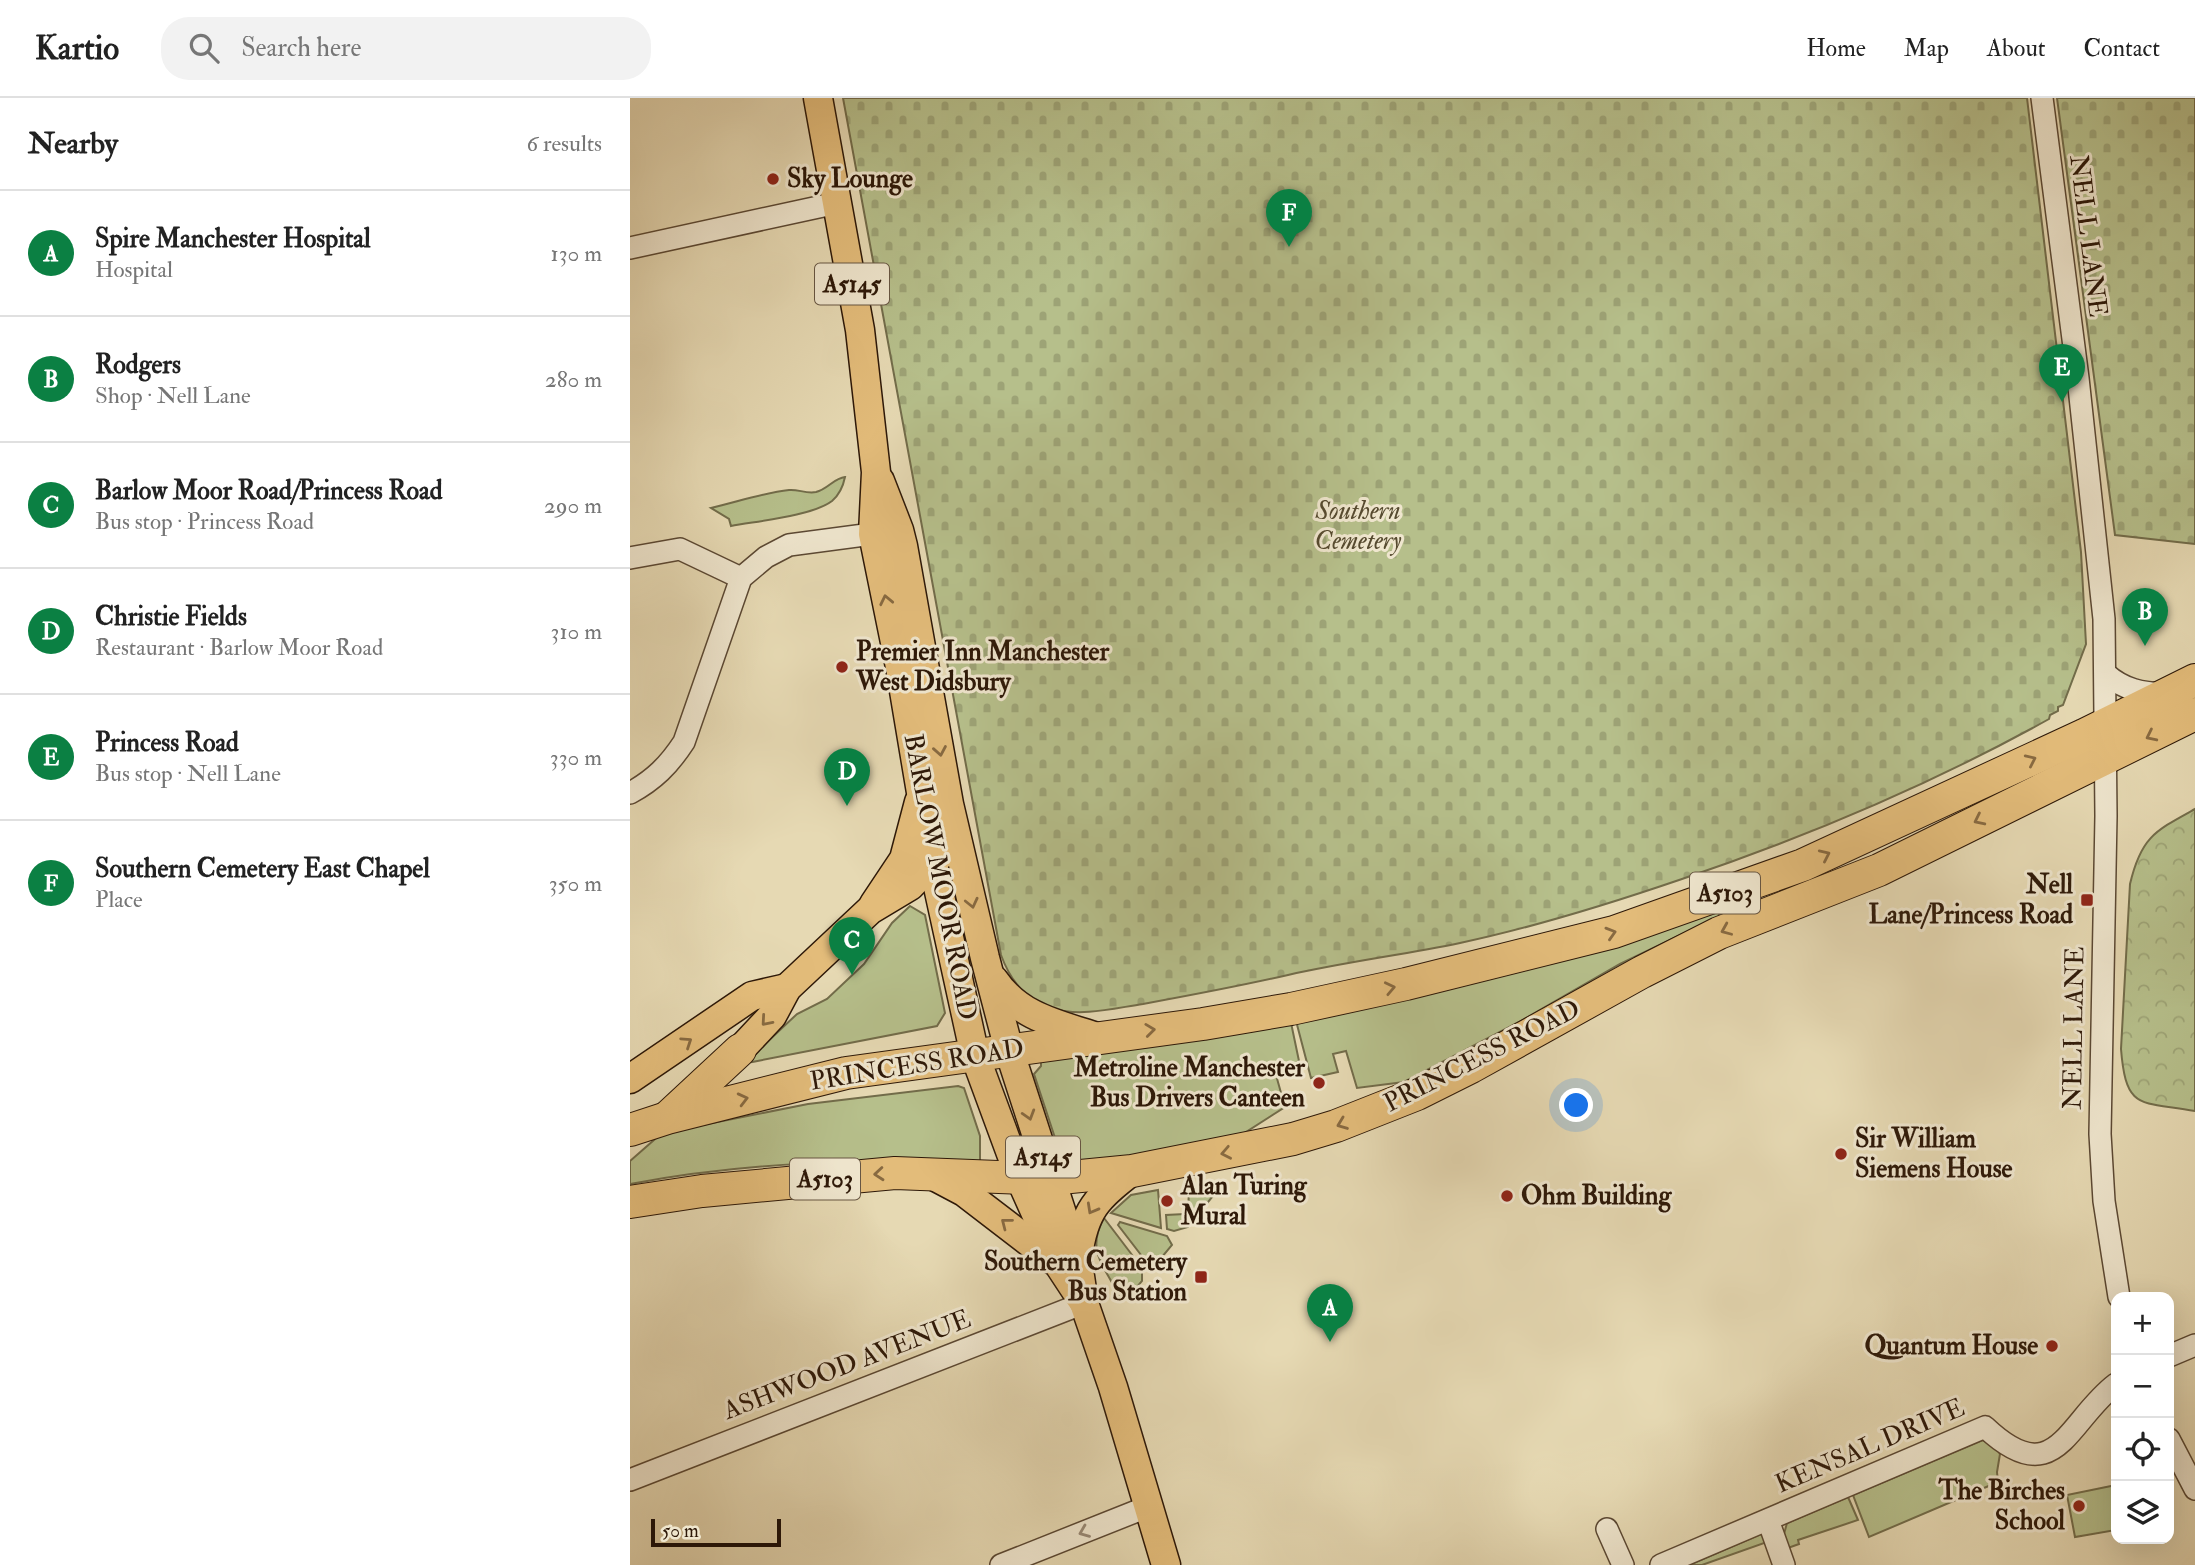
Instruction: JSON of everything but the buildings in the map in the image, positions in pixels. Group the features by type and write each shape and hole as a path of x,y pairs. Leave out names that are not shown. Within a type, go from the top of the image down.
{"highway":[{"name":"PRINCESS ROAD","path":"630,1130 667,1118 846,1073 1203,1024 1324,1002 1614,932 1803,865 2105,725 2195,680"},
{"name":"PRINCESS ROAD","path":"630,1202 702,1191 895,1173 1035,1178 1132,1171 1293,1139 1336,1126 1417,1094 1471,1068 1642,972 1719,933 1879,870 2195,714"},
{"name":"A5103","path":"630,1151 740,1050"}],"main road":[{"name":"BARLOW MOOR ROAD","path":"818,98 860,330 876,472 886,532 956,837 1009,1050 1035,1178"},
{"name":"BARLOW MOOR ROAD","path":"886,532 900,667 933,864 975,1056 1035,1178 1084,1303 1113,1387 1166,1565"},
{"name":"A5145","path":"870,910 904,859 922,793"},
{"name":"A5145","path":"740,1050 772,1016 787,988 870,910 910,886 956,837"},
{"name":"A5145","path":"985,958 995,982 1011,1001 1023,1010 1044,1020 1097,1037"},
{"path":"630,1079 752,996 787,988"},
{"name":"A5145","path":"929,1174 964,1192 1068,1264 1098,1198 1132,1171"}],"street":[{"name":"NELL LANE","path":"2042,98 2096,526 2104,619 2107,758 2100,1134 2104,1201 2118,1292"},
{"path":"630,248 837,203"},
{"path":"630,793 655,778 671,762 684,742 741,578 766,557 789,545 886,532"},
{"path":"630,558 680,549 741,578"},
{"path":"2106,674 2115,682 2139,693 2166,694"},
{"name":"ASHWOOD AVENUE","path":"630,1480 1084,1303"},
{"path":"2171,1355 2195,1345"},
{"name":"KENSAL DRIVE","path":"1661,1565 1984,1427 2014,1450 2031,1454 2052,1449 2067,1439 2102,1395 2111,1388"},
{"path":"2174,1449 2195,1489"},
{"path":"1001,1565 1147,1507"},
{"path":"1768,1520 1784,1565"},
{"path":"1607,1529 1623,1565"}],"green space":[{"name":"Southern Cemetery","path":"843,98 2027,98 2081,552 2086,644 2063,705 2050,715 2049,719 2005,743 1915,787 1823,827 1655,888 1572,914 1460,943 1143,1004 1076,1012 1044,1005 1021,988 1009,973 1001,955"},
{"path":"2057,98 2195,98 2195,544 2115,535"},
{"path":"845,477 832,501 811,511 731,526 729,519 711,508 779,491 816,492"},
{"path":"2195,809 2195,1111 2149,1104 2132,1094 2123,1069 2121,1049 2130,884 2134,868 2152,837"},
{"path":"910,906 925,915 945,1013 937,1026 752,1062 750,1058 797,1014 827,999 864,964 892,923"},
{"path":"1715,906 1720,916 1620,964 1519,1022 1404,1082 1357,1088 1346,1051 1333,1054 1338,1072 1311,1078 1295,1017"},
{"path":"1290,1018 1299,1061 1276,1075 1285,1107 1235,1139 1155,1154 1079,1161 1057,1144 1034,1074 1041,1066 1041,1058"},
{"path":"958,1086 964,1088 980,1136 980,1162 804,1164 717,1171 630,1184 630,1161 662,1133 808,1104"},
{"path":"1216,1187 1218,1190 1194,1219 1188,1213 1189,1189"},
{"path":"1158,1190 1161,1228 1111,1213 1131,1195"},
{"path":"1185,1214 1190,1223 1188,1227 1174,1231 1167,1229 1166,1215"},
{"path":"1104,1218 1142,1268 1142,1281 1127,1299 1120,1299 1097,1251 1098,1231"},
{"path":"1120,1222 1167,1236 1172,1245 1157,1263 1148,1264 1118,1225"},
{"path":"1983,1440 1995,1446 2000,1454 1998,1482 1869,1537 1853,1495"},
{"path":"2111,1486 2111,1531 2075,1537 2067,1495"},
{"path":"1848,1497 1858,1520 1798,1540 1799,1544 1788,1548 1784,1534 1787,1523"},
{"path":"1761,1534 1770,1541 1702,1565 1689,1565"}],"place":[{"name":"Sky Lounge","path":"773,179"},
{"name":"Southern Cemetery East Chapel","path":"1289,247"},
{"name":"Princess Road","path":"2062,402"},
{"name":"Rodgers","path":"2145,646"},
{"name":"Premier Inn Manchester West Didsbury","path":"842,667"},
{"name":"Christie Fields","path":"847,806"},
{"name":"Nell Lane/Princess Road","path":"2087,900"},
{"name":"Barlow Moor Road/Princess Road","path":"852,975"},
{"name":"Metroline Manchester Bus Drivers Canteen","path":"1319,1083"},
{"name":"Sir William Siemens House","path":"1841,1154"},
{"name":"Ohm Building","path":"1507,1196"},
{"name":"Alan Turing Mural","path":"1167,1201"},
{"name":"Southern Cemetery Bus Station","path":"1201,1277"},
{"name":"Spire Manchester Hospital","path":"1330,1342"},
{"name":"Quantum House","path":"2052,1346"},
{"name":"The Birches School","path":"2079,1506"}]}
